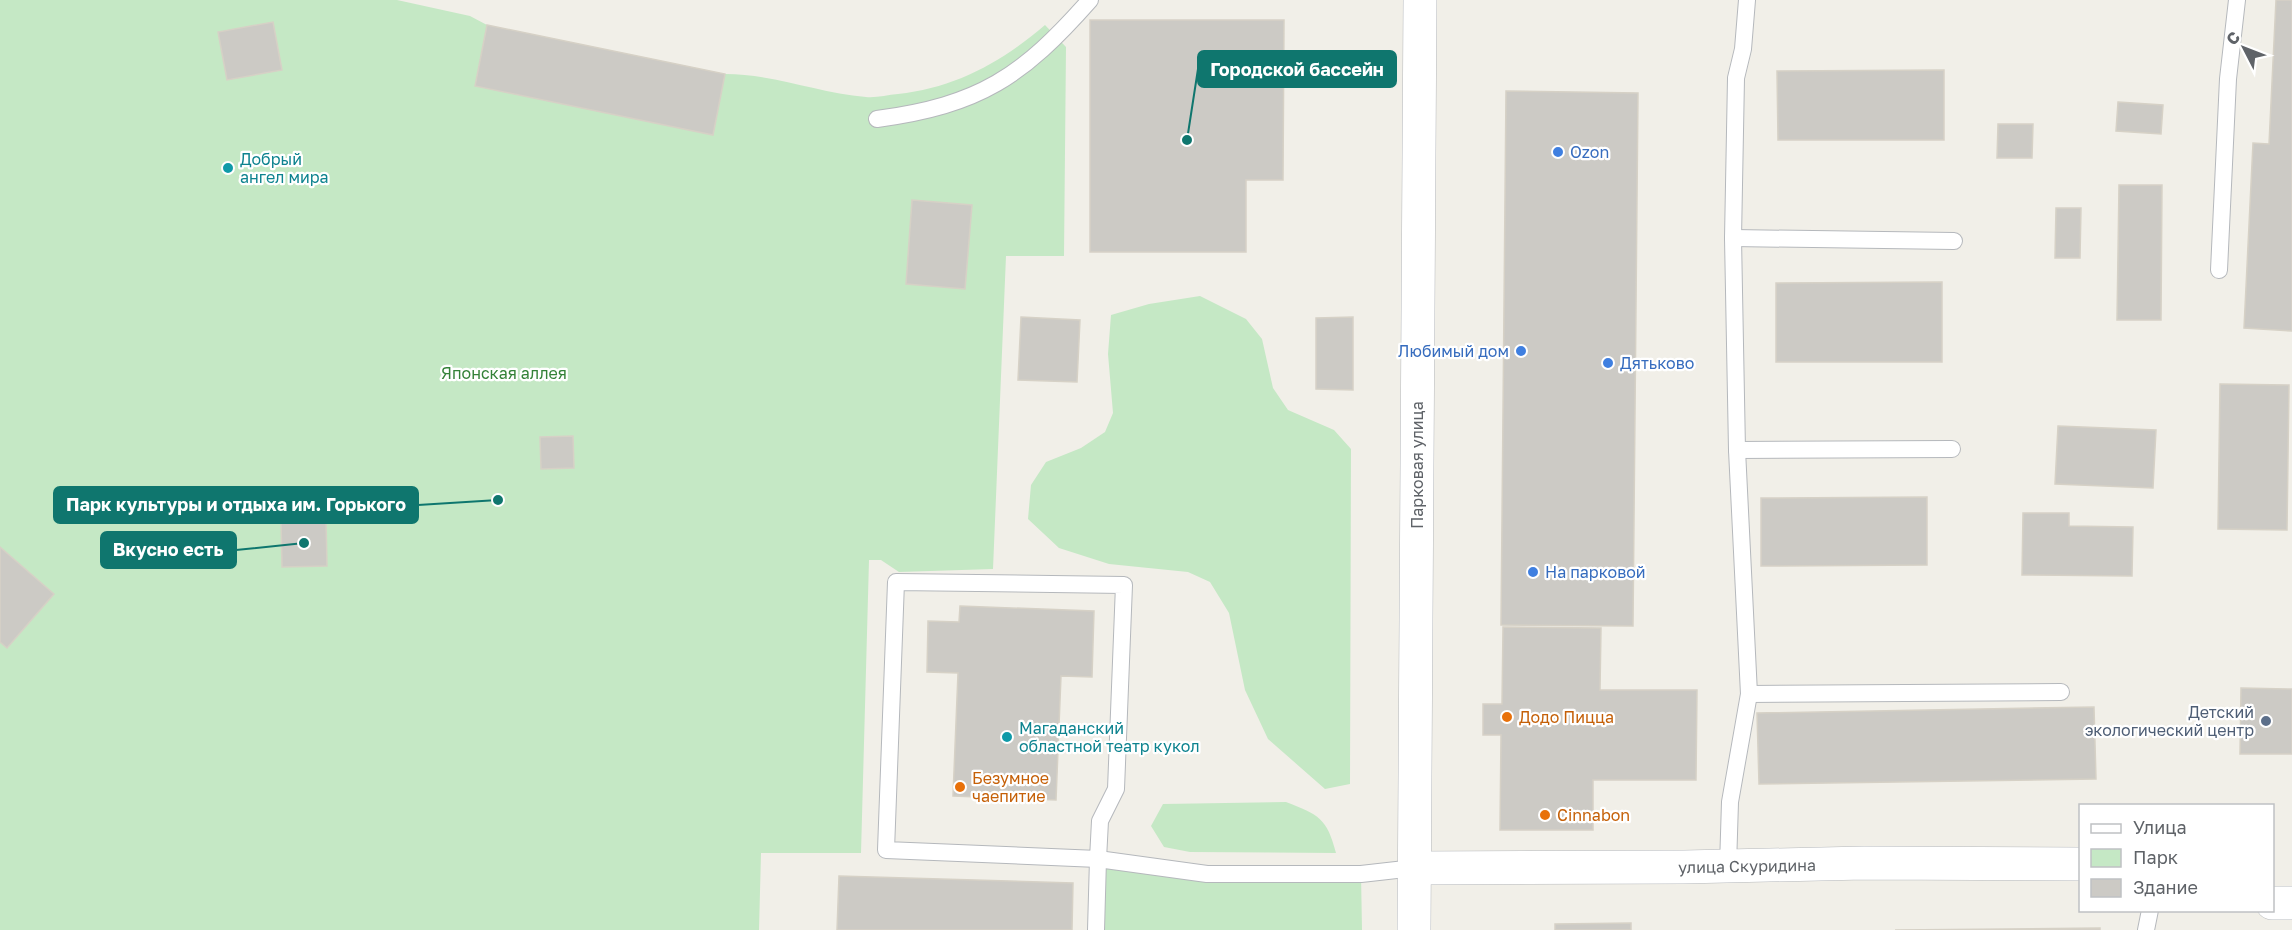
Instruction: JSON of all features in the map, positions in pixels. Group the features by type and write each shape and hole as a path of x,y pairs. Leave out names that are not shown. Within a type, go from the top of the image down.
{"street":[{"name":"Парковая улица","path":"1414,930 1420,0"},
{"name":"улица Скуридина","path":"1414,868 2079,864"},
{"path":"2274,903 2292,903"}],"lane":[{"path":"877,119 910,115 962,101 985,91 1023,66 1049,45 1090,0"},
{"path":"1728,866 1730,802 1749,694 1737,450 1732,238 1736,78 1743,49 1747,0"},
{"path":"2219,270 2229,79 2237,0"},
{"path":"1732,238 1954,241"},
{"path":"1737,450 1952,449"},
{"path":"1096,930 1098,860 1100,821 1116,789 1124,585 896,582 886,850 1098,860 1207,874 1361,874 1414,868"},
{"path":"1749,694 2061,692"},
{"path":"2146,930 2150,912"}],"green space":[{"name":"Японская аллея","path":"0,0 397,0 470,16 487,25 475,85 713,134 725,74 761,77 830,92 866,97 919,91 958,79 995,62 1045,25 1066,47 1064,256 1006,256 993,569 899,572 881,560 869,560 861,853 761,853 759,930 0,930"},
{"path":"1200,296 1246,319 1262,339 1273,388 1288,410 1334,430 1351,449 1350,784 1325,789 1268,739 1245,690 1229,613 1210,582 1188,572 1109,564 1059,548 1028,519 1031,485 1046,462 1081,448 1105,432 1113,413 1108,354 1111,315 1149,304"},
{"path":"1286,802 1320,819 1329,832 1336,853 1190,852 1164,847 1151,826 1163,804"},
{"path":"1098,859 1207,874 1361,874 1362,930 1096,930"}],"building":[{"path":"2276,0 2292,0 2292,331 2244,328 2253,143 2269,144"},
{"path":"1090,20 1284,20 1283,180 1246,180 1246,252 1090,252"},
{"path":"273,22 282,70 227,80 218,32"},
{"path":"487,25 725,74 713,135 475,86"},
{"path":"1944,70 1944,140 1778,140 1777,71"},
{"path":"1506,91 1638,93 1633,626 1501,625"},
{"path":"2118,102 2163,105 2161,134 2116,131"},
{"path":"1998,124 2033,124 2032,158 1997,158"},
{"path":"2119,185 2162,185 2161,320 2117,320"},
{"path":"912,200 972,205 965,289 906,284"},
{"path":"2056,208 2081,208 2080,258 2055,258"},
{"path":"1942,282 1942,362 1776,362 1776,283"},
{"path":"1021,317 1080,320 1077,382 1018,380"},
{"path":"1353,317 1353,390 1316,389 1316,318"},
{"path":"2220,384 2289,385 2287,530 2218,529"},
{"path":"2058,426 2156,430 2153,488 2055,484"},
{"path":"573,436 574,468 541,469 540,437"},
{"path":"1927,497 1927,565 1761,566 1761,498"},
{"path":"2023,513 2069,513 2069,526 2133,527 2132,576 2022,575"},
{"path":"281,520 326,520 327,566 282,567"},
{"path":"0,547 54,594 7,648 0,642"},
{"name":"Магаданский областной театр кукол","path":"960,606 1094,611 1092,677 1061,676 1056,800 953,796 958,673 927,672 928,621 959,622"},
{"path":"1503,627 1601,628 1600,690 1697,690 1696,780 1593,780 1593,830 1500,830 1501,735 1483,735 1483,704 1502,704"},
{"name":"Детский экологический центр","path":"2241,688 2292,689 2292,754 2240,754"},
{"path":"2094,707 2096,779 1759,784 1757,713"},
{"path":"839,876 1073,883 1072,930 837,930"},
{"path":"1631,923 1631,930 1555,930 1555,924"},
{"path":"2100,928 2100,930 1895,930"}],"place":[{"name":"Городской бассейн","path":"1187,140"},
{"name":"Ozon","path":"1558,152"},
{"name":"Добрый ангел мира","path":"228,168"},
{"name":"Любимый дом","path":"1521,351"},
{"name":"Дятьково","path":"1608,363"},
{"name":"Парк культуры и отдыха им. Горького","path":"498,500"},
{"name":"Вкусно есть","path":"304,543"},
{"name":"На парковой","path":"1533,572"},
{"name":"Додо Пицца","path":"1507,717"},
{"name":"Детский экологический центр","path":"2266,721"},
{"name":"Магаданский областной театр кукол","path":"1007,737"},
{"name":"Безумное чаепитие","path":"960,787"},
{"name":"Cinnabon","path":"1545,815"}]}
